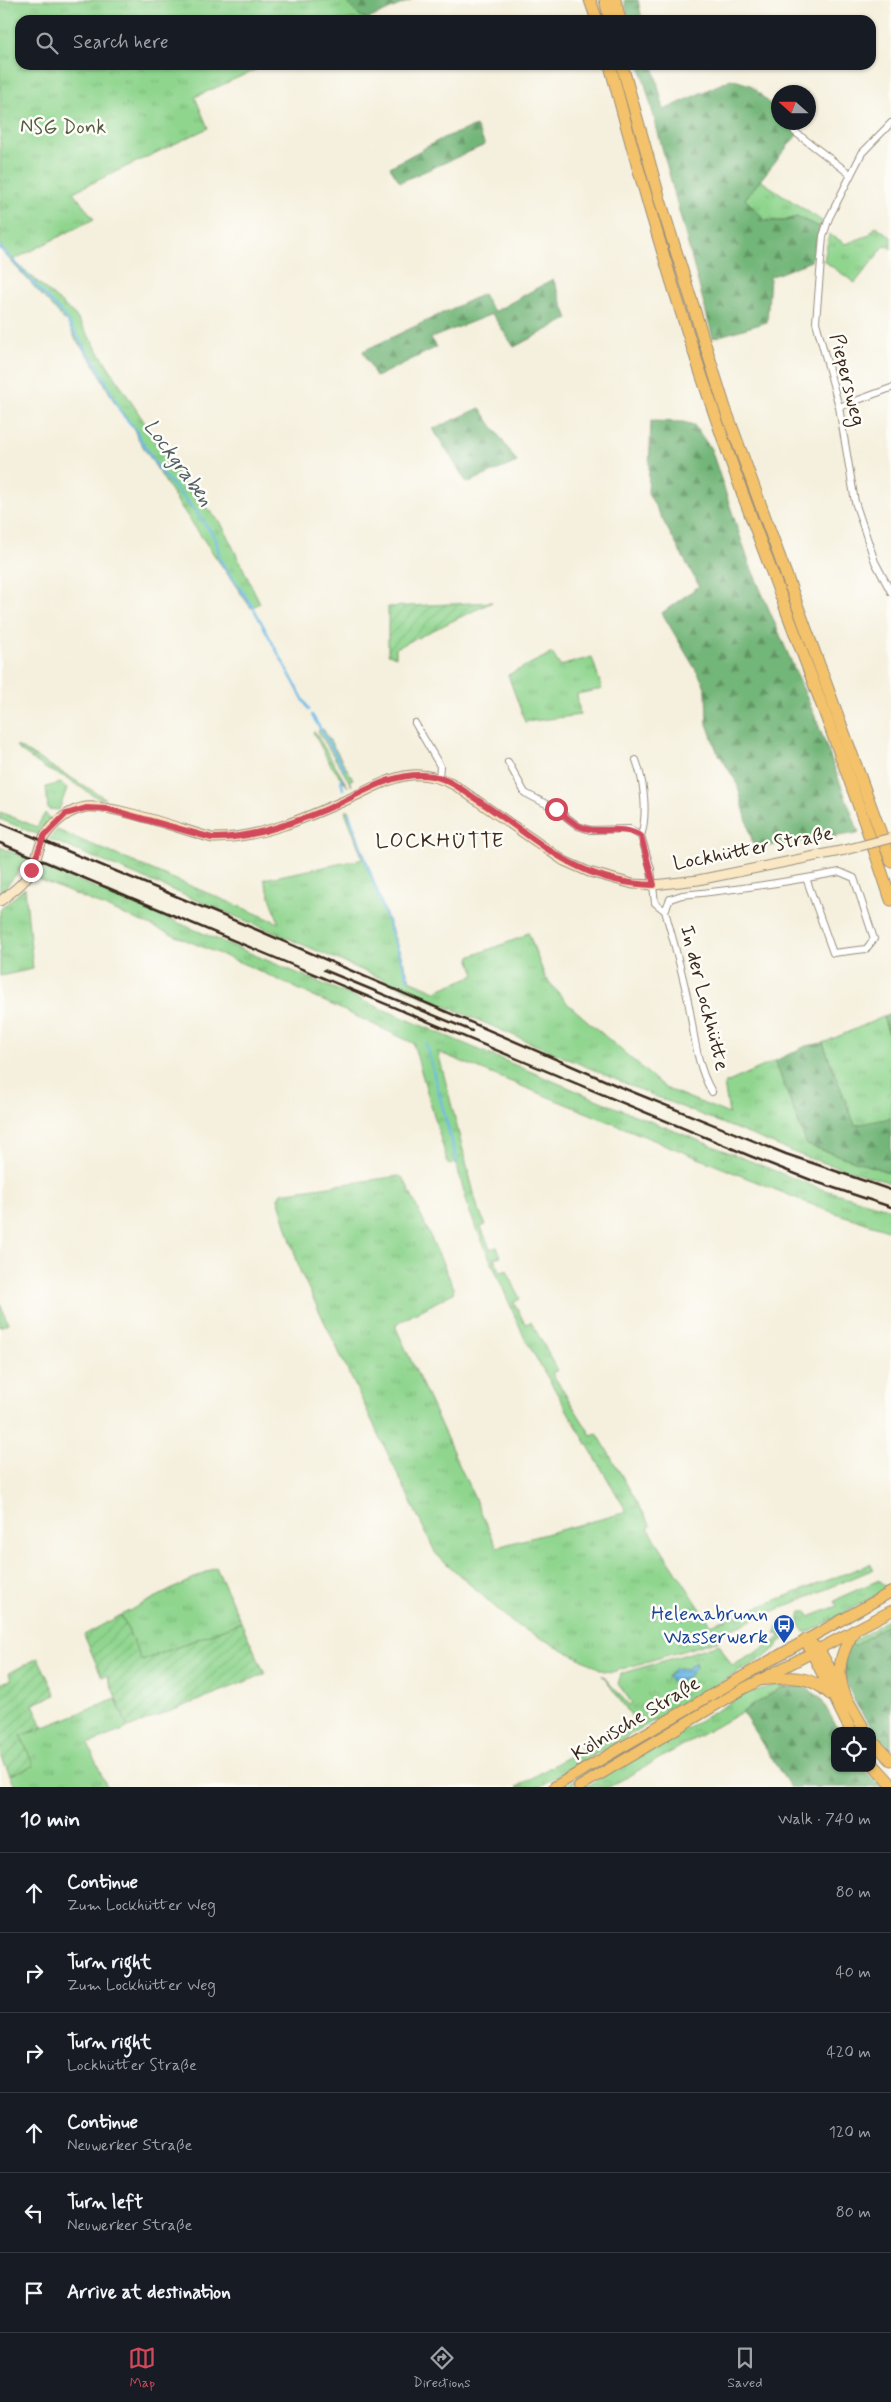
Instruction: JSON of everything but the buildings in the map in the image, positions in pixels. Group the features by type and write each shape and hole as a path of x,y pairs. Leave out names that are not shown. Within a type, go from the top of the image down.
{"highway":[{"path":"592,0 596,15"},
{"path":"605,0 609,15"},
{"path":"616,0 619,15"},
{"path":"611,70 654,220 714,412 849,776 891,900"},
{"path":"625,70 687,290 725,408 891,861"},
{"path":"850,1727 840,1697 840,1668 845,1646 855,1630"},
{"path":"806,1640 815,1651 840,1697 863,1727"},
{"path":"760,1680 790,1677 807,1679 840,1697"},
{"path":"876,1745 891,1760"},
{"path":"876,1767 891,1784"}],"main road":[{"name":"Kölnische Straße","path":"554,1787 735,1680 891,1592"},
{"name":"Kölnische Straße","path":"579,1787 743,1689 891,1611"}],"street":[{"name":"Piepersweg","path":"891,123 872,140 850,174 822,236 816,322 839,407 855,502 875,562 891,592"},
{"path":"795,132 850,174"},
{"path":"839,407 891,388"},
{"path":"415,723 440,766 439,778"},
{"path":"508,762 525,793 556,809 578,826 590,830 630,829 641,836 644,825 644,808 640,769 636,760"},
{"name":"Lockhütter Straße","path":"0,901 25,879 31,870 44,836 66,814 86,808 108,809 212,838 221,838 255,832 295,821 396,778 413,775 439,778 503,817 564,861 613,879 633,884 654,885 698,880 845,850 891,838"},
{"name":"In der Lockhütte","path":"641,836 654,885 656,903 665,911 687,997 699,1056 712,1092"},
{"name":"In der Lockhütte","path":"665,911 670,899 682,895 782,884 806,878 845,872 854,878 874,939 866,948 833,953 806,878"}],"green space":[{"name":"NSG Donk","path":"0,0 397,0 371,15 15,15 15,70 255,70 195,97 208,128 73,192 94,219 13,260 75,315 185,485 221,523 260,603 251,608 181,507 137,437 133,426 116,405 93,362 76,340 68,324 0,249"},
{"path":"344,0 411,0 377,15 359,15"},
{"path":"624,0 638,0 641,15 628,15"},
{"path":"641,70 654,70 664,110 731,79 750,85 771,104 771,130 800,131 745,199 766,221 784,221 796,217 820,227 811,261 770,277 767,322 713,338"},
{"path":"476,126 485,145 400,182 390,167 443,138"},
{"path":"760,180 822,221 820,227 796,217 784,221 766,221 745,199"},
{"path":"876,226 891,237 891,249 885,245 855,283 824,261 829,234 846,244 869,235"},
{"path":"553,279 568,319 514,347 492,314 431,338 437,347 376,377 363,351 483,294 494,312"},
{"path":"480,408 517,462 467,483 433,429"},
{"path":"651,421 683,422 694,425 711,449 749,563 816,719 859,833 754,848 737,783 717,751 707,724 706,691 703,682 662,613 699,586 648,493"},
{"path":"492,602 396,648 396,657 388,654 388,607"},
{"path":"552,653 560,666 592,657 602,689 577,694 580,715 525,722 508,675"},
{"path":"323,729 353,779 349,781 352,786 318,731"},
{"path":"313,732 315,732 348,787 330,764"},
{"path":"16,746 105,798 99,799 63,776 48,770"},
{"path":"61,783 67,788 59,810 48,809 46,787"},
{"path":"348,810 410,980 435,991 475,975 469,957 522,937 528,932 545,977 568,1004 665,1088 729,1114 724,1084 775,1061 807,1145 891,1173 891,1183 808,1158 652,1095 278,934 49,839 57,830 279,923 264,879 363,859 345,811"},
{"path":"0,812 37,827 45,813 50,819 41,836 0,819"},
{"path":"0,847 29,859 0,894"},
{"path":"39,864 612,1106 818,1188 891,1209 891,1231 823,1209 438,1052 478,1209 486,1225 481,1227 490,1249 497,1247 501,1256 494,1258 501,1272 507,1270 520,1299 514,1302 525,1324 531,1322 558,1370 552,1373 591,1435 597,1433 651,1526 648,1528 711,1625 870,1564 874,1569 717,1635 719,1640 612,1672 604,1671 514,1624 436,1554 300,1271 278,1198 281,1193 399,1176 404,1179 454,1288 453,1293 396,1324 396,1328 497,1547 627,1512 525,1339 470,1213 456,1163 448,1164 413,1043 251,967 38,879"},
{"path":"25,888 33,969 0,976 0,909"},
{"path":"891,1014 891,1041 883,1017"},
{"path":"883,1017 891,1041 891,1118 855,1126 823,1043"},
{"path":"823,1043 855,1125 891,1118 891,1173 807,1145 775,1061 806,1046"},
{"path":"0,1304 8,1323 0,1327"},
{"path":"216,1567 241,1622 142,1661 121,1615"},
{"path":"879,1580 887,1589 810,1632 805,1632 799,1622 801,1612 807,1612 809,1617 837,1606 835,1601 841,1597"},
{"path":"121,1615 142,1661 241,1622 265,1674 128,1728 107,1675 102,1677 84,1635"},
{"path":"891,1616 891,1622 854,1646 850,1643 874,1629"},
{"path":"781,1621 791,1625 796,1632 778,1643 779,1645 765,1657 539,1787 517,1787 633,1718 602,1675 629,1705 632,1703 618,1684 621,1674 719,1644 732,1666 776,1641 781,1635 775,1633"},
{"path":"891,1622 891,1750 876,1733 876,1727 872,1727 862,1713 846,1681 845,1660 850,1643 854,1646"},
{"path":"38,1658 56,1695 33,1704 43,1727 21,1736 34,1766 10,1775 0,1754 0,1683 11,1680 9,1673"},
{"path":"793,1680 756,1704 609,1787 585,1787 747,1693"},
{"path":"740,1682 742,1686 569,1787 562,1787"},
{"path":"803,1686 820,1697 837,1727 831,1727 831,1772 866,1772 882,1787 790,1787 742,1712 781,1688"},
{"path":"116,1699 128,1728 88,1744 107,1787 16,1787 10,1775 33,1765 21,1736"}],"water":[{"path":"695,1662 696,1667 689,1676 674,1683 667,1677 675,1668 687,1669"}],"waterway":[{"name":"Lockgraben","path":"0,247 63,315 97,364 121,413 136,430 161,472 198,514 216,539 220,560 254,609 309,710"},
{"name":"Lockgraben","path":"312,715 345,770"},
{"name":"Lockgraben","path":"341,779 343,789"},
{"name":"Lockgraben","path":"349,814 408,979"},
{"name":"Lockgraben","path":"426,1044 457,1162"}],"railway":[{"path":"0,823 255,929 618,1086 786,1154 891,1190"},
{"path":"0,843 750,1156 816,1182 891,1207"},
{"path":"324,970 472,1031"}],"place":[{"name":"Helenabrunn Wasserwerk","path":"784,1644"}],"district":[{"name":"LOCKHÜTTE","path":"440,841"}],"route":[{"path":"31,870 44,836 66,814 86,808 108,809 212,838 221,838 255,832 295,821 386,781 413,775 439,778 456,786 552,853 577,867 588,872 633,884 654,885 641,836 630,829 590,830 578,826 556,809"}]}
